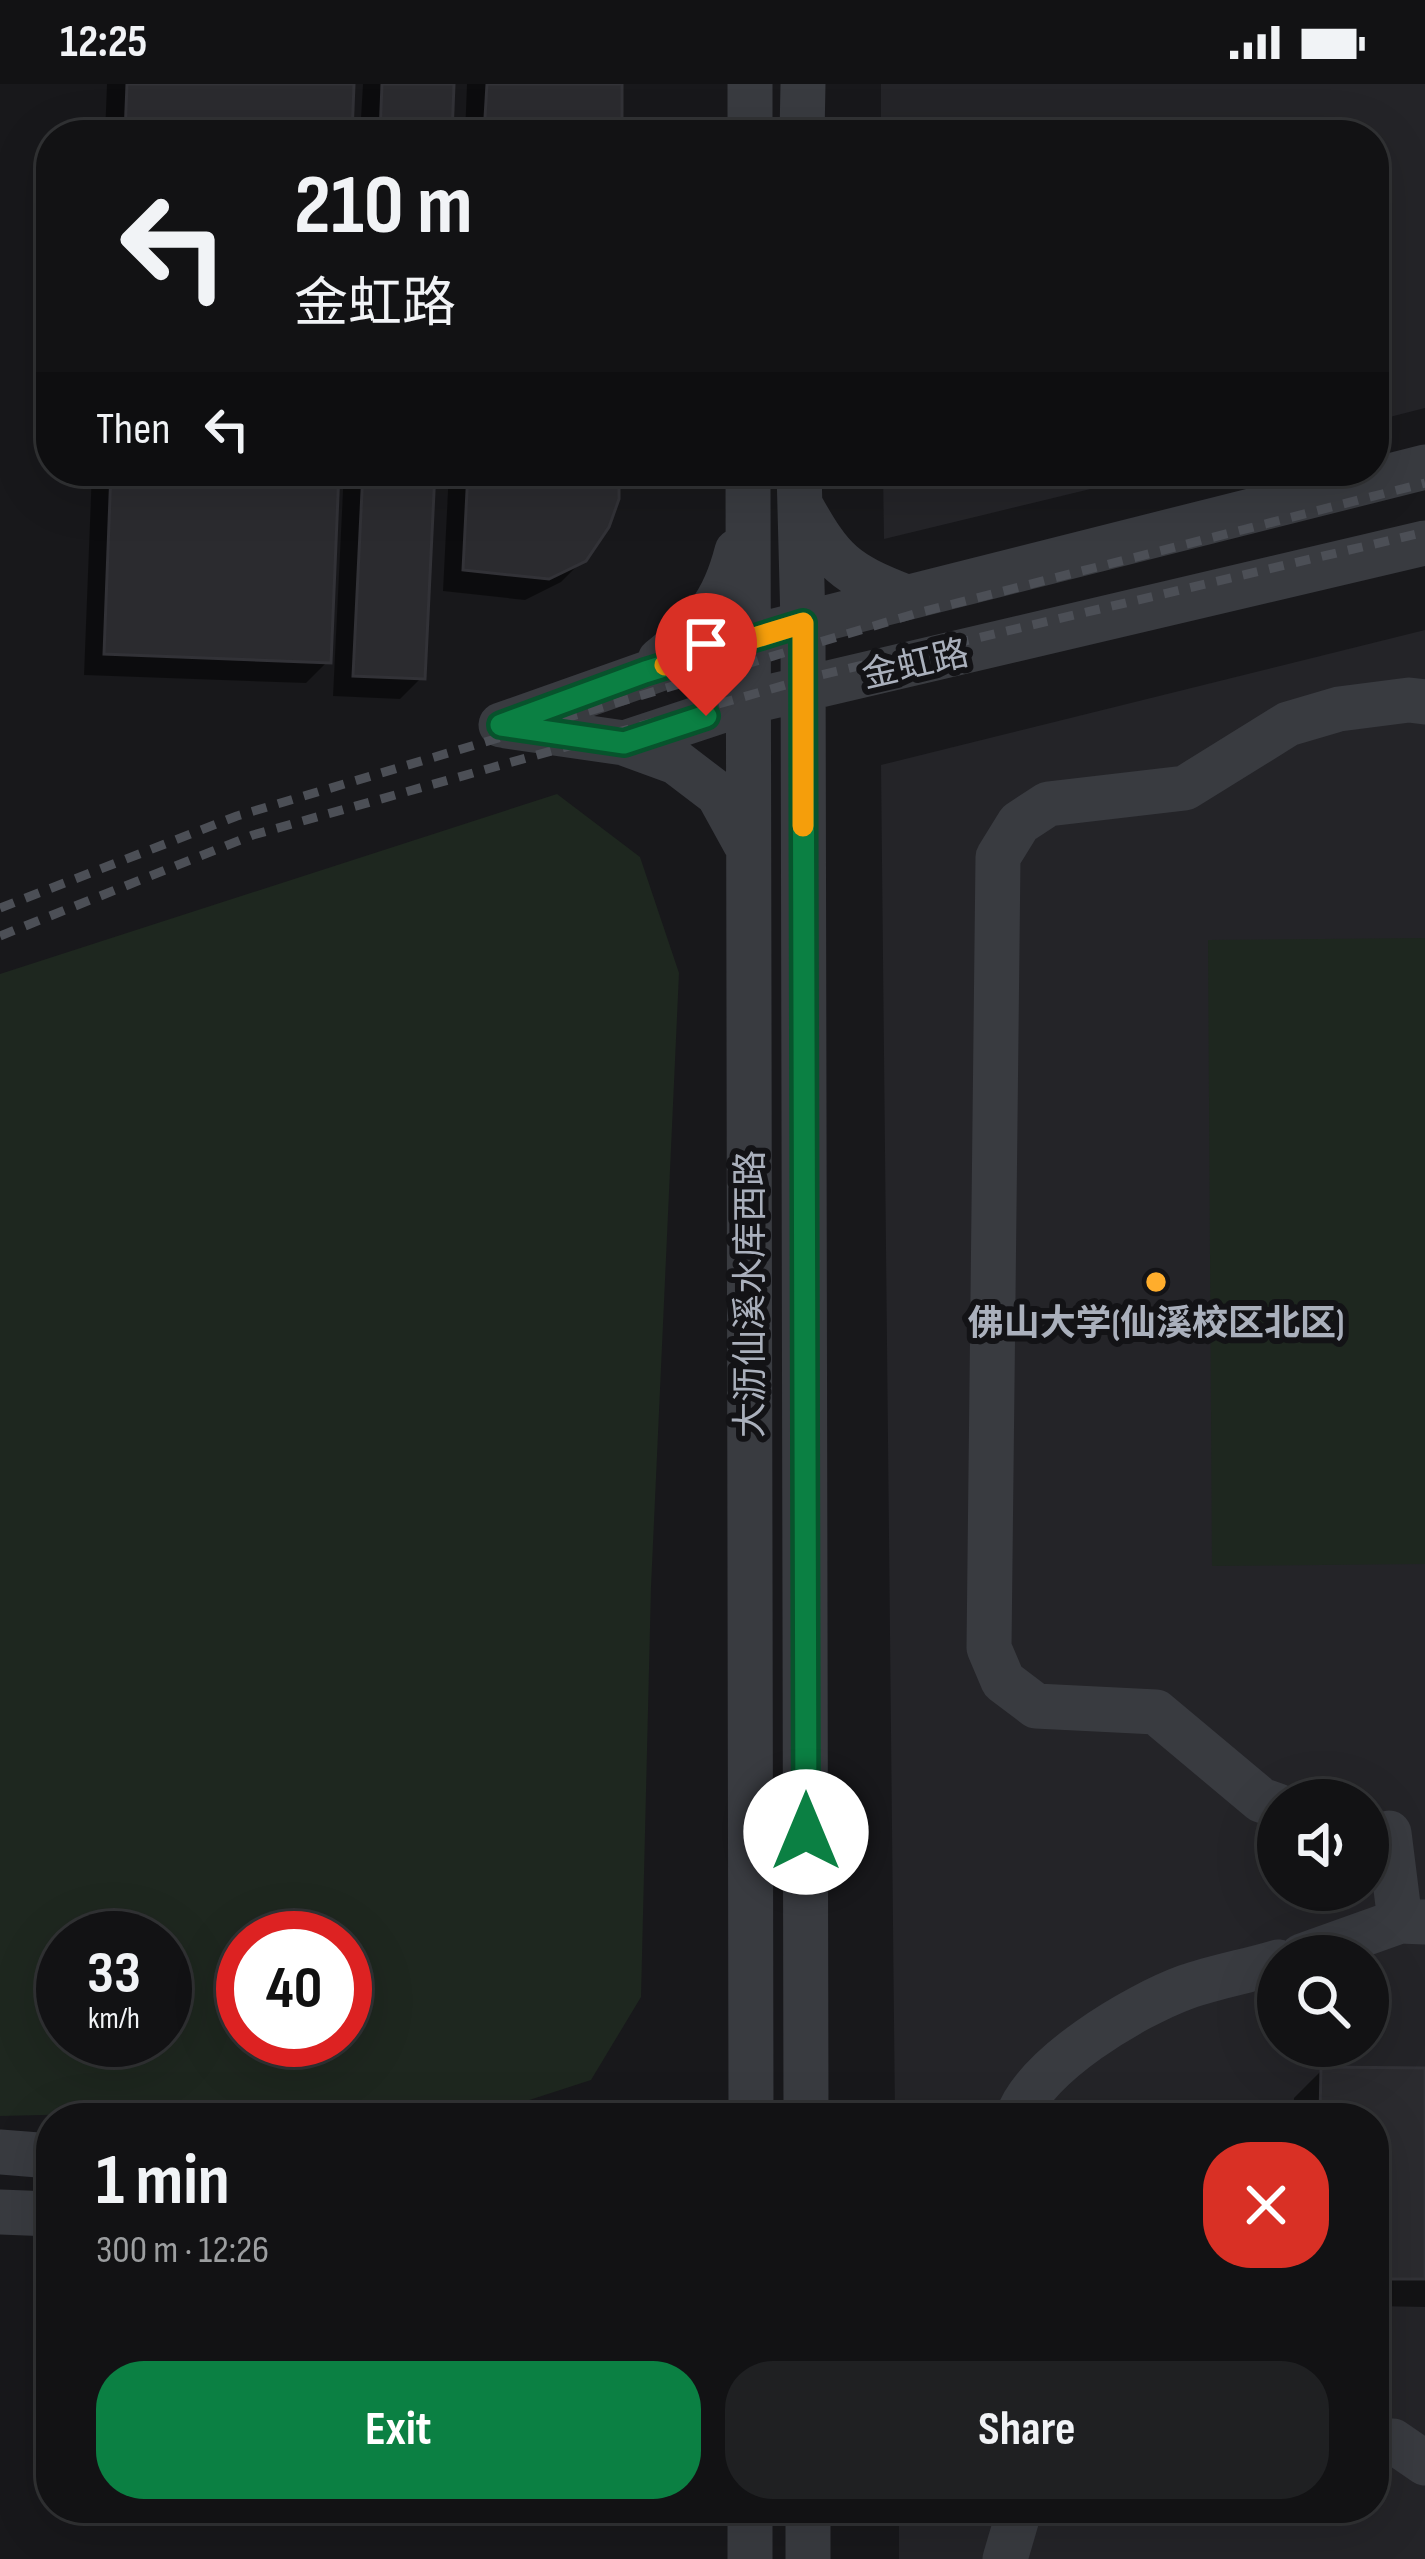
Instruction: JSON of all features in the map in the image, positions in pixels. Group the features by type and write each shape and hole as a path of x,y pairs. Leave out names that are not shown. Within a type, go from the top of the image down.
{"street":[{"path":"750,84 750,120"},
{"path":"802,120 803,84"},
{"name":"金虹路","path":"1389,476 1425,467"},
{"name":"金虹路","path":"1349,486 747,638 501,725 624,743 748,702 1425,543"},
{"path":"799,487 824,547 856,578 906,596"},
{"path":"799,487 806,2103"},
{"path":"645,672 694,632 728,589 748,489"},
{"name":"大沥仙溪水库西路","path":"748,489 751,2103"},
{"path":"1257,1797 1156,1712 1036,1706 1003,1681 989,1648 998,857 1019,823 1048,804 1186,788 1288,724 1339,709 1409,700 1425,703"},
{"path":"624,743 676,762 718,794 747,847"},
{"path":"1371,1935 1413,1922 1394,1833"},
{"path":"1022,2103 1083,2042 1183,1988 1257,1968"},
{"path":"0,2152 36,2155"},
{"path":"0,2212 36,2213"},
{"path":"1389,2441 1425,2463"},
{"path":"750,2523 750,2559"},
{"path":"808,2523 808,2559"},
{"path":"1005,2559 1016,2523"}],"shaded area":[{"path":"881,84 1425,84 1425,408 1389,417 1389,120 881,120"},
{"path":"883,486 1103,486 884,539"},
{"name":"佛山大学(仙溪校区北区)","path":"1425,630 1425,2559 899,2559 899,2523 1389,2523 1389,2103 895,2103 881,765"},
{"path":"557,794 640,857 679,973 651,1587 641,1997 591,2080 520,2103 36,2103 36,2115 0,2116 0,974"},
{"path":"1425,938 1425,1564 1212,1566 1208,940"}],"building":[{"path":"127,84 354,84 353,120 126,120"},
{"path":"382,84 454,84 453,120 381,120"},
{"path":"487,84 622,84 622,120 485,120"},
{"path":"110,486 338,486 331,663 104,654"},
{"path":"362,486 434,486 425,679 353,676"},
{"path":"467,486 619,486 609,527 586,561 549,579 463,570"},
{"path":"1321,2067 1425,2068 1425,2279 1389,2279 1389,2103 1320,2103"}],"railway":[{"path":"0,908 237,816 914,614 1425,483"},
{"path":"0,936 253,835 821,675 1425,532"}],"slow traffic":[{"path":"665,665 803,623 803,826"}],"place":[{"name":"佛山大学(仙溪校区北区)","path":"1156,1282"}],"route":[{"path":"706,716 624,743 501,725 645,672 803,623 806,1832"}]}
